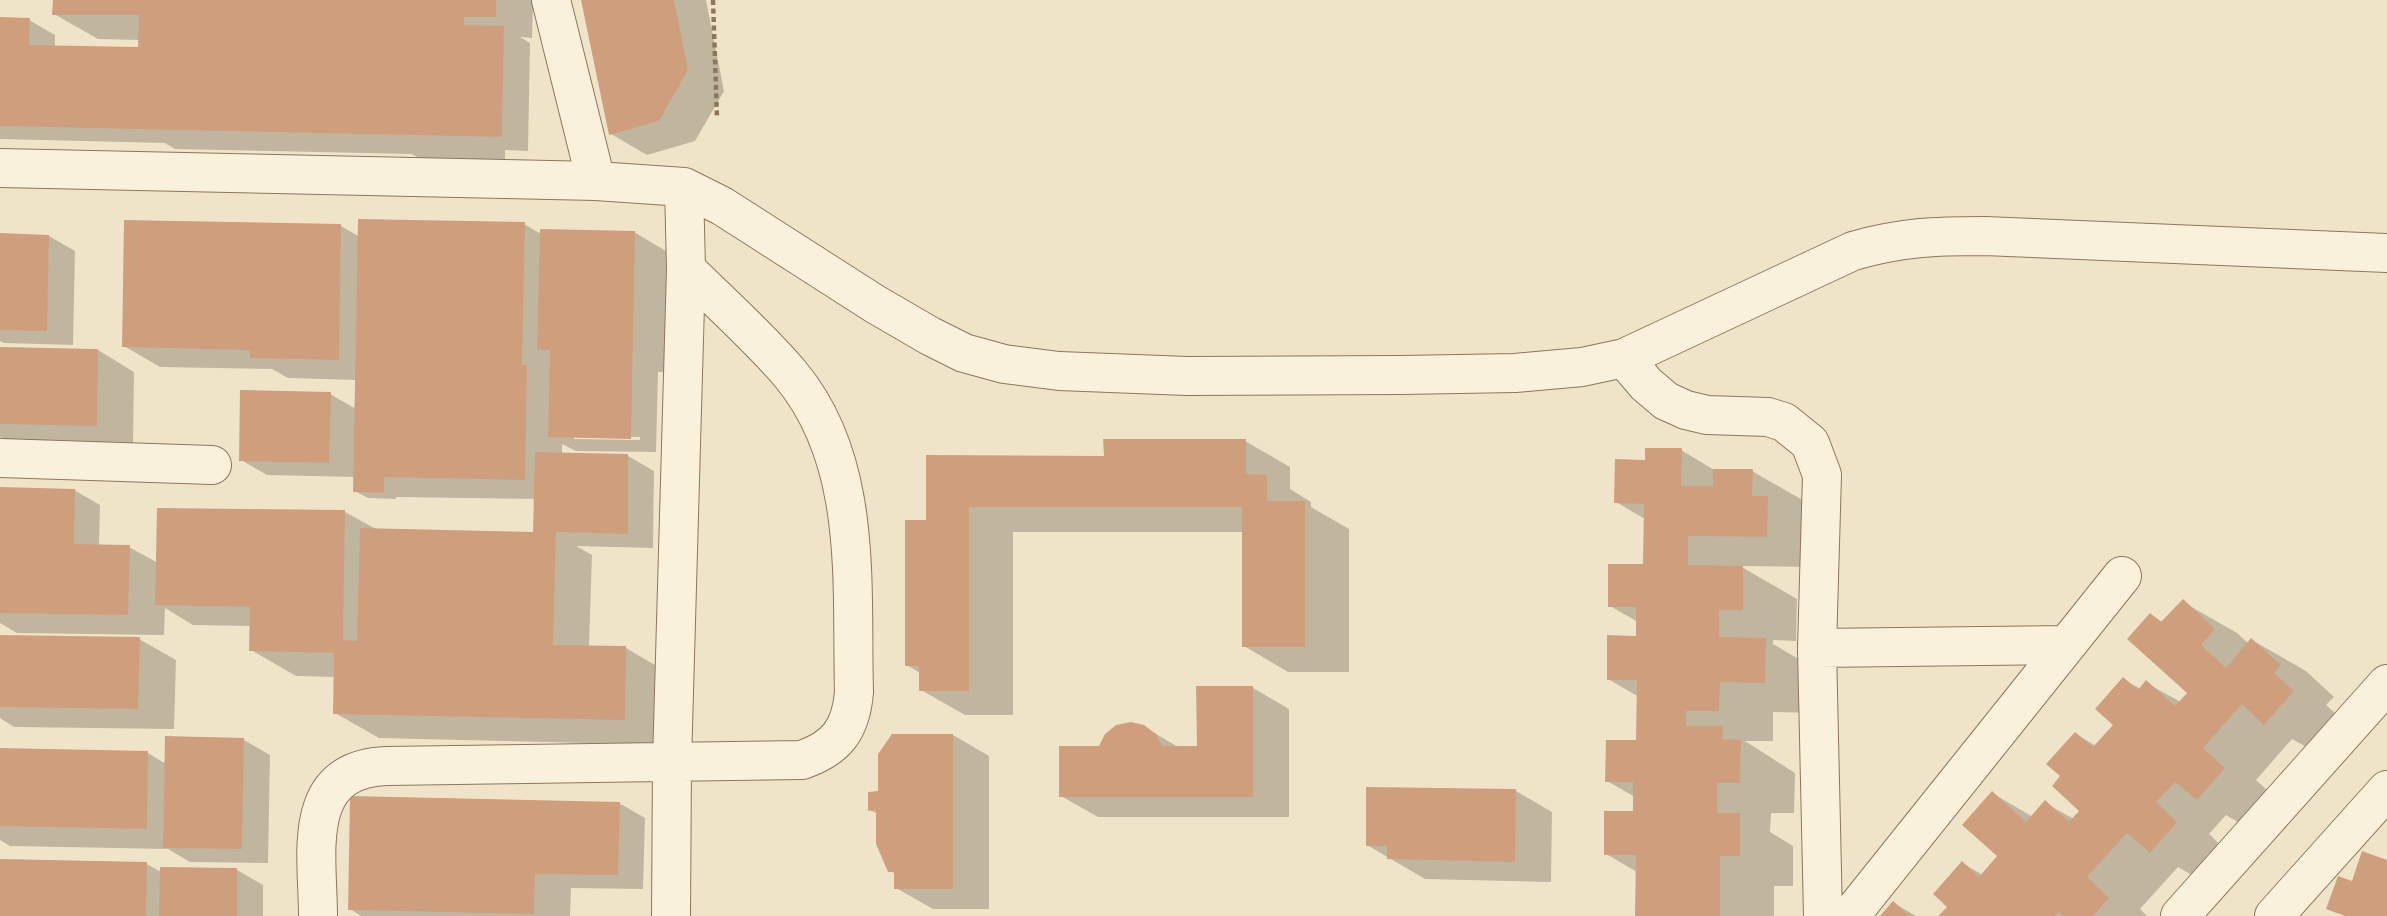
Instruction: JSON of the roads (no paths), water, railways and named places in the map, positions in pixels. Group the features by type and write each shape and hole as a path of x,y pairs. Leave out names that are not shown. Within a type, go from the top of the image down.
{"street":[{"path":"551,0 596,181"},
{"path":"0,168 596,181 684,187 722,206 875,304 964,353 1004,364 1116,374 1387,375 1515,373 1582,367 1624,358 1853,251 1885,242 1925,236 1985,236 2387,253"},
{"path":"671,916 672,763 686,269 684,187"},
{"path":"318,916 319,813 326,796 337,782 352,772 377,766 793,760 820,754 835,743 846,728 853,711 855,692 849,525 844,484 832,446 814,409 791,375 686,269"},
{"path":"1624,358 1666,401 1686,410 1707,415 1768,417 1784,422 1810,443 1822,475 1817,648 1823,916"},
{"path":"0,458 212,466"},
{"path":"1850,916 2122,576"},
{"path":"1817,648 2066,645"},
{"path":"2180,916 2387,684"},
{"path":"2274,916 2387,790"}]}
